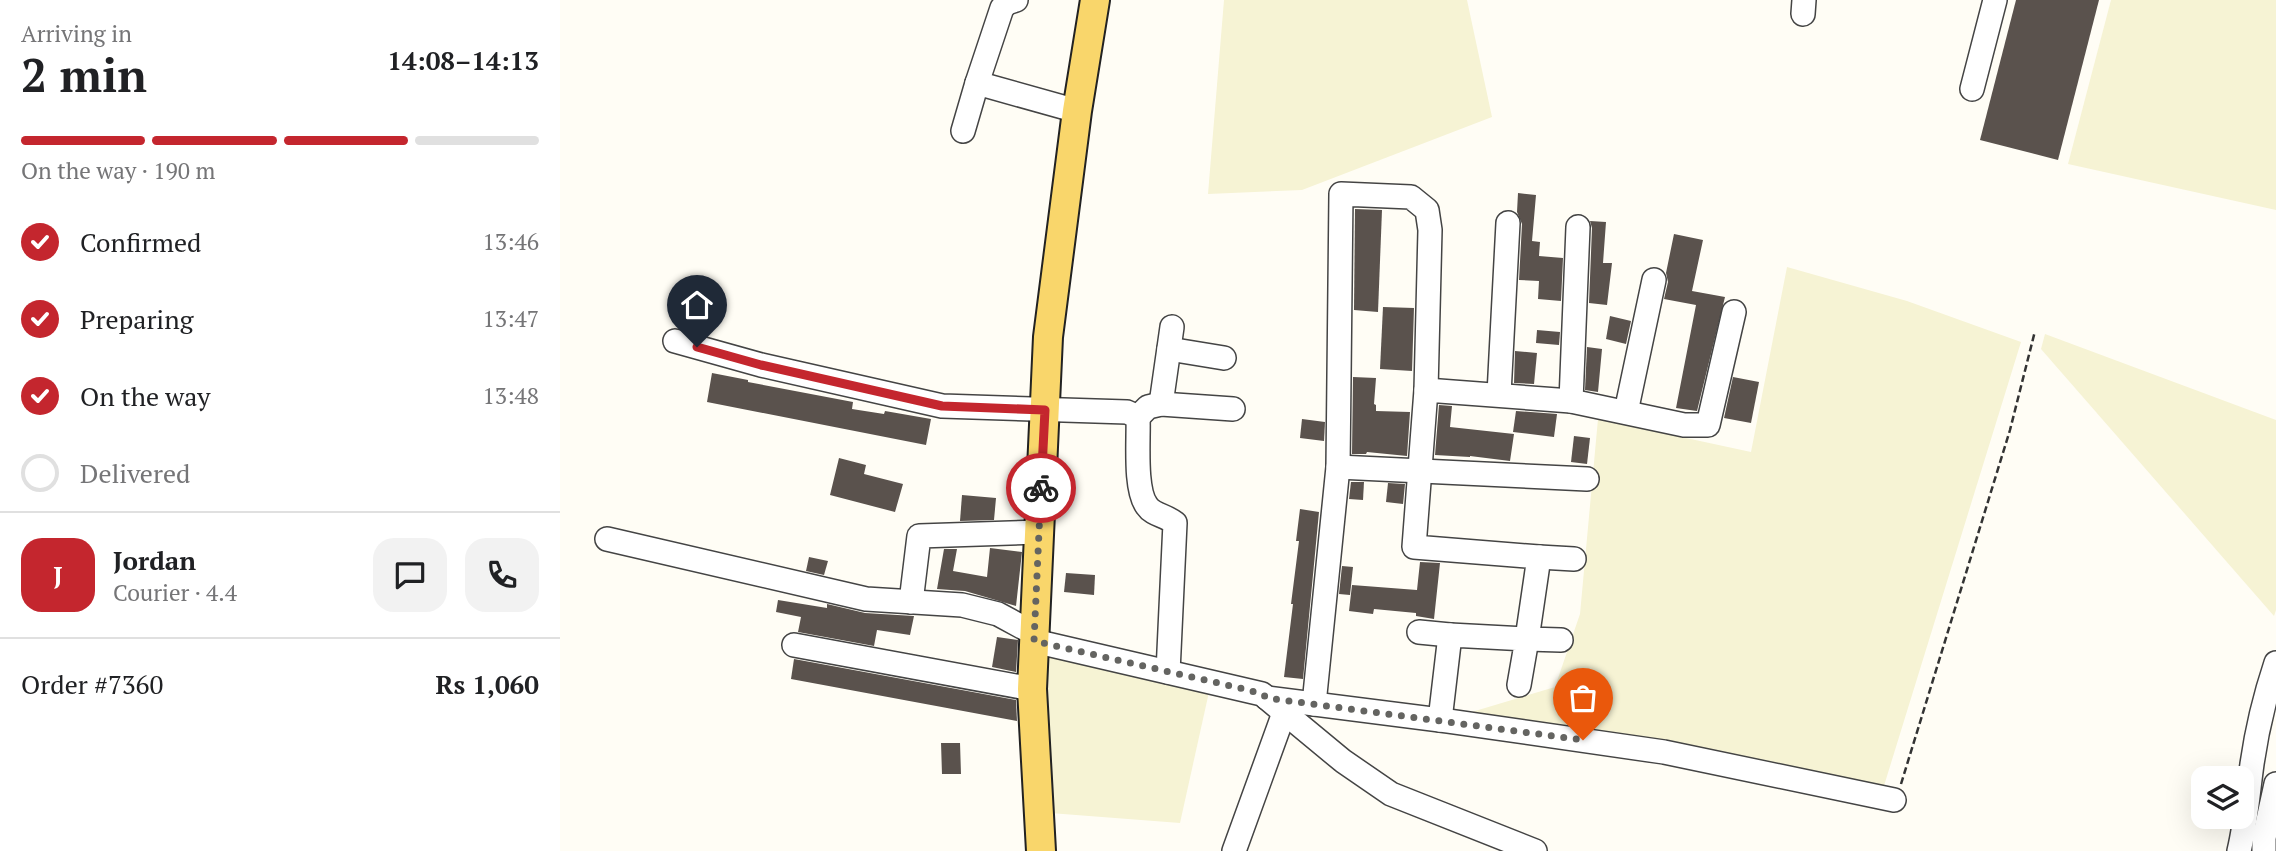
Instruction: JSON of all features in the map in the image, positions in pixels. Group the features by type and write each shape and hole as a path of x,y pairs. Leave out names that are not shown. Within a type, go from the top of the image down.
{"main road":[{"path":"1041,851 1032,689 1048,337 1077,111 1095,0"}],"street":[{"path":"963,131 1002,8 1016,0"},
{"path":"1972,89 1995,0"},
{"path":"977,83 1077,111"},
{"path":"1314,704 1338,467 1340,194 1411,197 1427,210 1430,230 1426,390 1414,547 1574,559"},
{"path":"1499,394 1508,223"},
{"path":"1571,401 1578,227"},
{"path":"1626,412 1654,280"},
{"path":"1426,390 1571,401 1684,425 1708,425 1734,312"},
{"path":"1161,404 1170,338 1224,358"},
{"path":"675,341 761,365 942,406 1127,412 1138,417"},
{"path":"1168,672 1175,523 1166,516 1153,513 1145,504 1140,490 1138,417 1148,407 1161,404 1233,409"},
{"path":"1338,467 1587,479"},
{"path":"911,602 919,536 1039,532"},
{"path":"607,539 866,599 962,605 998,614 1035,637 1251,691 1275,705 1343,761 1391,794 1535,851"},
{"path":"1519,685 1539,557"},
{"path":"1419,632 1561,640"},
{"path":"1440,720 1450,635"},
{"path":"794,645 1032,689"},
{"path":"2239,851 2263,704 2276,665"},
{"path":"1275,705 1314,704 1664,752 1894,800"},
{"path":"1234,851 1275,705"},
{"path":"2264,851 2264,838 2276,785"}],"path":[{"path":"1894,800 1905,774 2003,456 2035,331"}],"shaded area":[{"path":"1224,0 1467,0 1492,117 1302,190 1208,194"},
{"path":"2111,0 2276,0 2276,210 2068,164"},
{"path":"1787,267 1907,301 2021,342 1883,789 1465,714 1555,687 1580,614 1598,419 1751,452"},
{"path":"2045,334 2276,420 2274,616 2041,349"},
{"path":"1047,655 1209,692 1180,823 1050,813"}],"building":[{"path":"2016,0 2099,0 2058,160 1980,140"},
{"path":"1518,193 1536,195 1532,241 1540,242 1539,256 1563,258 1561,301 1538,299 1539,281 1519,280 1522,224 1517,212"},
{"path":"1355,209 1382,210 1378,312 1354,310"},
{"path":"1590,221 1606,222 1603,263 1612,263 1607,305 1589,303"},
{"path":"1674,234 1703,240 1692,291 1725,297 1697,411 1676,408 1696,305 1664,299"},
{"path":"1383,307 1414,308 1412,371 1380,369"},
{"path":"1610,316 1631,321 1626,344 1606,339"},
{"path":"1537,330 1560,332 1559,345 1536,343"},
{"path":"1587,347 1602,349 1598,392 1585,390"},
{"path":"1515,351 1537,353 1534,384 1514,383"},
{"path":"712,373 853,402 852,409 884,414 885,411 931,419 926,445 707,402"},
{"path":"1353,377 1376,378 1376,411 1410,412 1407,456 1367,452 1352,454"},
{"path":"1733,377 1759,382 1751,423 1724,418"},
{"path":"1439,405 1452,406 1450,427 1514,434 1510,461 1435,455"},
{"path":"1516,411 1557,414 1554,437 1513,432"},
{"path":"1302,419 1325,422 1324,441 1300,438"},
{"path":"1574,436 1590,438 1587,464 1571,462"},
{"path":"839,458 866,465 864,474 903,484 895,512 830,495"},
{"path":"1351,482 1364,482 1363,500 1349,499"},
{"path":"1388,483 1405,484 1403,504 1386,502"},
{"path":"962,495 996,498 994,520 960,521"},
{"path":"1300,509 1319,512 1303,679 1284,677"},
{"path":"990,548 1022,552 1016,606 965,591 937,589 944,549 957,549 953,571 987,577"},
{"path":"809,557 828,561 824,575 806,571"},
{"path":"1420,562 1440,563 1434,619 1416,616 1416,613 1374,609 1373,614 1349,611 1352,585 1417,590"},
{"path":"1342,566 1353,567 1350,595 1339,594"},
{"path":"1066,573 1095,575 1094,595 1064,592"},
{"path":"778,600 827,608 827,604 865,613 914,616 910,635 877,630 874,646 798,632 801,617 776,612"},
{"path":"997,637 1018,640 1016,672 992,667"},
{"path":"794,659 1016,700 1017,721 791,679"},
{"path":"941,743 960,743 961,774 942,774"}],"way so far":[{"path":"1041,488 1034,641 1240,688 1267,698 1583,740"}],"route":[{"path":"697,347 761,365 942,406 1045,410 1041,488"}]}
